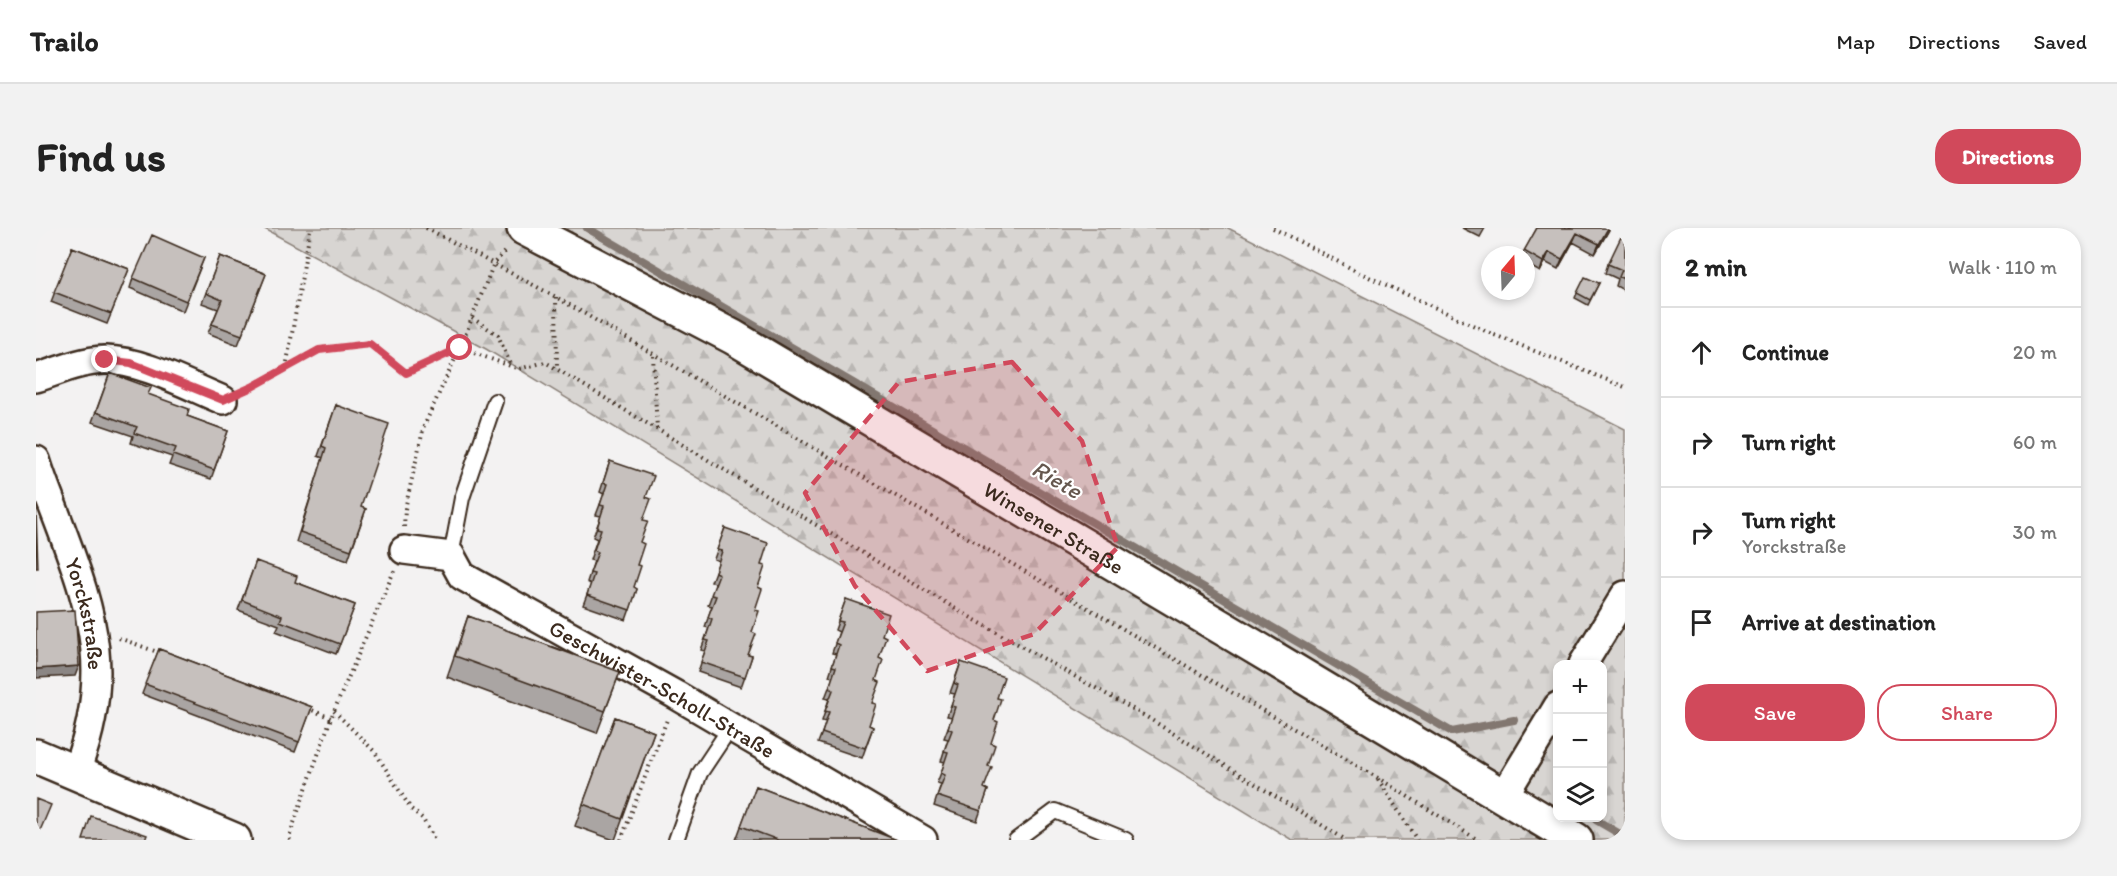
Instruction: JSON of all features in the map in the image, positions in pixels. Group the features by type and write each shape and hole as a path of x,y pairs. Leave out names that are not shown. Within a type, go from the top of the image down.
{"main road":[{"name":"Winsener Straße","path":"524,228 733,337 1576,840"},
{"path":"36,756 76,771 234,840"}],"street":[{"path":"36,378 82,363 105,360 131,363 223,400"},
{"name":"Yorckstraße","path":"36,460 74,564 93,628 97,678 93,714 76,771"},
{"path":"404,550 451,556"},
{"name":"Geschwister-Scholl-Straße","path":"451,556 462,576 676,695 923,840"},
{"path":"1585,660 1625,595"},
{"path":"1503,796 1553,713"}],"lane":[{"path":"451,556 462,498 495,401"},
{"path":"676,840 700,772 730,728"},
{"path":"1016,840 1055,812 1126,840"}],"path":[{"path":"286,368 310,230 313,228"},
{"path":"426,228 556,297 1378,778 1478,840"},
{"path":"1273,228 1356,271 1492,334 1625,387"},
{"path":"556,297 556,369"},
{"path":"472,318 498,335 511,367"},
{"path":"223,400 252,387 319,350 370,344 406,373 460,348 519,369 545,362 962,612 1145,716 1346,840"},
{"path":"653,355 657,430"},
{"path":"93,628 169,656"},
{"path":"621,840 676,695"},
{"path":"299,705 331,718"},
{"path":"334,711 375,752 411,809 422,819 435,840"},
{"path":"1378,778 1417,840"}],"highlighted area":[{"path":"1012,362 1082,441 1118,547 1034,634 927,671 855,586 805,493 899,382"}],"green space":[{"path":"263,228 1228,228 1625,429 1625,840 1292,840 486,349"}],"building":[{"path":"1537,228 1608,228 1599,244 1577,233 1562,259 1549,252 1543,262 1535,257 1535,246 1527,246"},
{"path":"152,235 204,258 186,301 133,278"},
{"path":"1621,237 1625,239 1625,279 1619,277 1622,270 1608,264"},
{"path":"72,247 129,269 111,314 54,292"},
{"path":"220,256 266,274 242,335 212,324 222,300 206,293"},
{"path":"1585,277 1599,283 1590,300 1577,293"},
{"path":"110,373 151,388 148,394 189,409 187,416 228,431 214,470 173,455 176,448 134,433 137,427 96,412"},
{"path":"336,405 389,424 361,507 366,509 351,550 300,532 326,448 322,446"},
{"path":"610,461 654,476 646,497 651,499 643,520 648,521 640,542 644,544 637,565 641,566 630,610 587,595 594,574 590,573 598,552 594,550 601,529 597,528 604,506 600,505 607,484 603,483"},
{"path":"36,510 38,568 36,568"},
{"path":"725,528 768,543 761,565 765,566 758,587 762,589 755,610 759,611 752,632 756,634 748,655 752,656 745,677 701,662 709,641 705,640 712,619 708,617 716,596 711,595 719,574 715,572 722,551 717,550"},
{"path":"256,561 297,576 295,582 355,605 340,644 280,621 282,616 242,600"},
{"path":"846,599 889,614 882,635 886,637 879,658 883,660 876,680 880,682 872,703 876,704 869,725 873,727 865,748 822,733 829,712 825,711 833,690 829,688 836,667 832,666 839,645 835,643 843,622 838,621"},
{"path":"75,610 79,666 36,669 36,612"},
{"path":"468,616 620,672 605,711 455,656"},
{"path":"159,649 312,707 299,742 145,684"},
{"path":"961,662 1004,677 997,698 1001,699 994,720 998,722 991,743 995,745 988,766 992,767 984,788 988,790 981,811 937,796 945,775 941,773 948,752 944,751 952,730 948,728 955,707 951,706 958,685 954,683"},
{"path":"615,717 654,732 622,819 583,804"},
{"path":"756,786 897,840 778,840 741,826"},
{"path":"36,799 51,805 36,840"},
{"path":"91,816 147,835 145,840 83,840"}],"waterway":[{"name":"Riete","path":"587,228 1452,732 1514,720"},
{"name":"Riete","path":"1599,822 1625,837"}],"route":[{"path":"105,360 131,363 223,400 252,387 319,350 370,344 406,373 460,348"}]}
